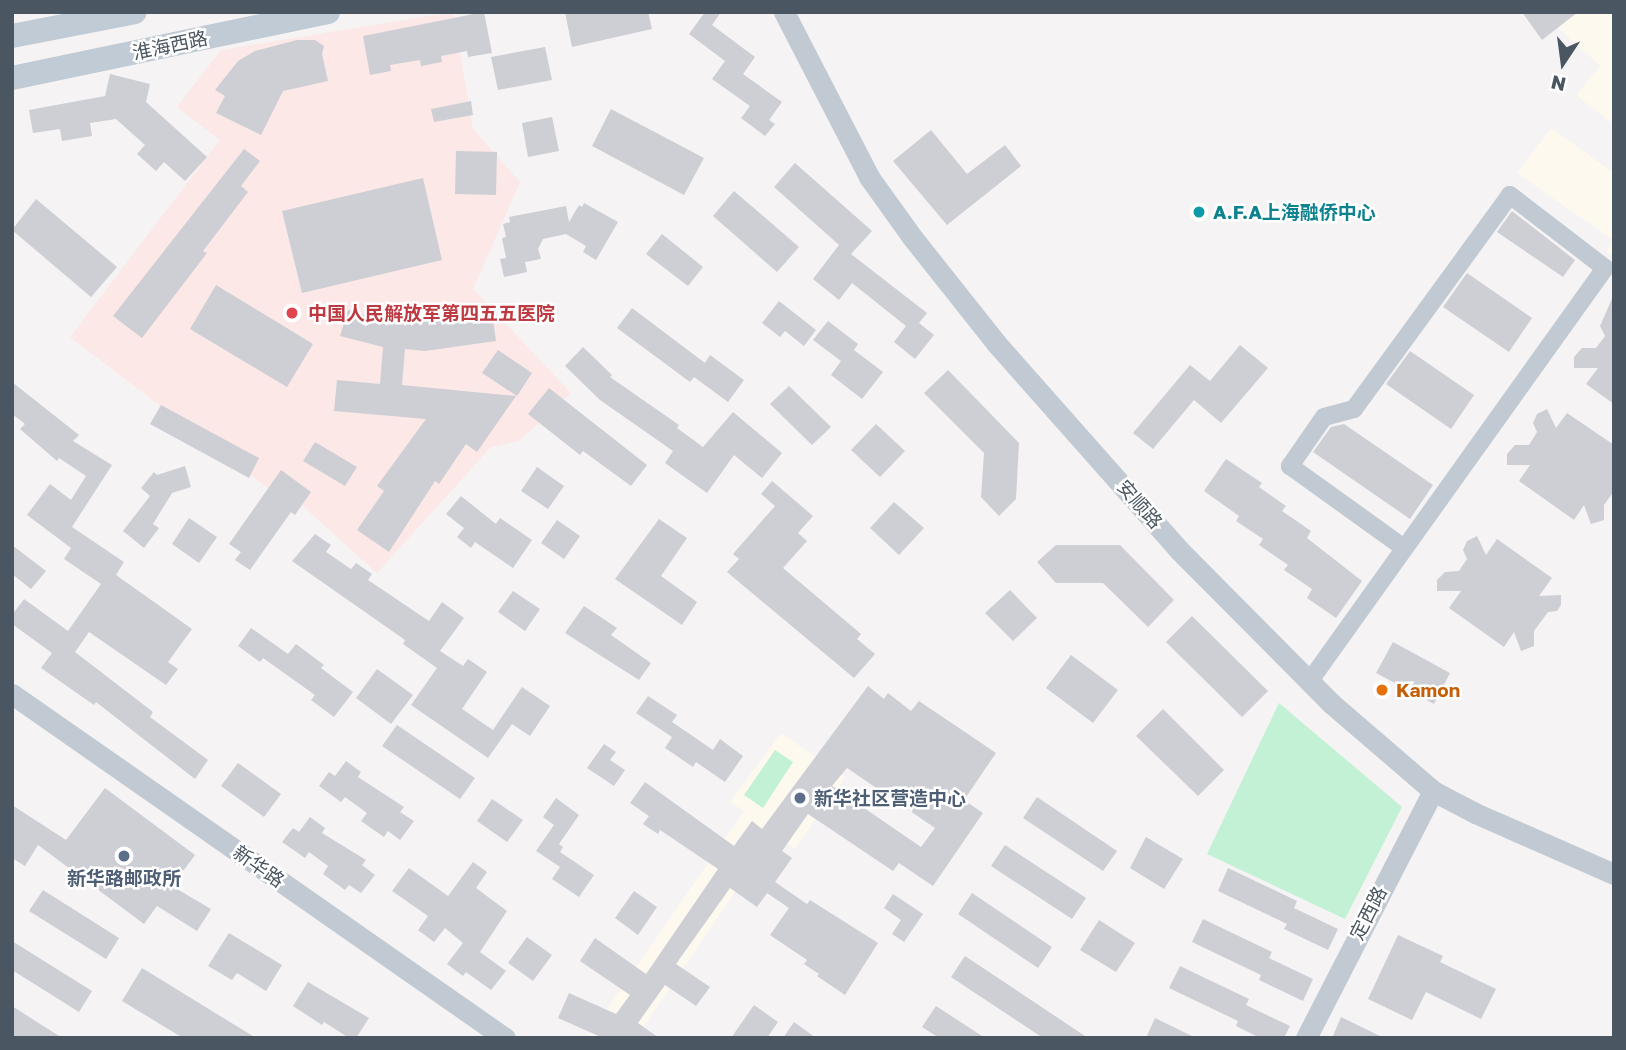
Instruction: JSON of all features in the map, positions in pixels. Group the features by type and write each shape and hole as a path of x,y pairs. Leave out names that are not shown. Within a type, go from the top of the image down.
{"main road":[{"name":"淮海西路","path":"12,36 135,12"},
{"name":"淮海西路","path":"12,78 328,12"}],"street":[{"name":"安顺路","path":"784,12 869,177 961,300 1179,550 1309,682 1433,790 1475,813 1614,874"},
{"path":"1309,682 1605,268 1510,195 1354,409 1324,416 1290,466 1404,548"},
{"name":"新华路","path":"12,694 505,1038"},
{"name":"定西路","path":"1306,1038 1433,790"}],"shaded area":[{"name":"中国人民解放军第四五五医院","path":"453,12 473,129 520,182 473,289 571,393 519,441 491,447 377,573 295,499 269,489 70,337 220,140 177,107 221,50"},
{"path":"1541,12 1614,12 1614,125 1576,95 1600,66"},
{"path":"1551,128 1614,173 1614,256 1606,251 1613,240 1517,173"},
{"path":"781,733 845,777 795,849 773,836 636,1038 587,1038 744,811 730,802"}],"green space":[{"path":"1279,703 1402,807 1345,919 1207,854"},
{"path":"775,750 793,762 763,808 744,795"}],"building":[{"path":"484,12 492,53 468,57 467,51 441,56 442,62 421,66 420,60 390,65 391,71 370,75 363,36"},
{"path":"565,12 648,12 652,29 572,47"},
{"path":"705,12 721,12 712,25 755,57 743,74 782,102 769,120 775,124 765,136 741,118 750,106 712,79 725,61 689,34"},
{"path":"1522,12 1578,12 1542,40"},
{"path":"297,40 315,40 324,46 322,54 328,81 283,91 261,135 216,113 225,96 215,90 238,61 255,51"},
{"path":"545,47 552,80 498,90 491,57"},
{"path":"110,74 150,84 146,102 207,157 185,181 164,162 156,171 137,154 145,145 116,119 90,123 92,136 62,141 60,129 33,133 29,110 105,96"},
{"path":"471,101 473,115 434,122 431,109"},
{"path":"611,109 704,158 684,195 592,146"},
{"path":"552,117 559,151 528,157 522,123"},
{"path":"931,130 967,174 1005,145 1021,166 947,225 893,161"},
{"path":"244,149 260,161 241,186 248,192 203,251 207,253 142,338 113,316"},
{"path":"456,151 497,152 496,195 455,194"},
{"path":"795,163 872,231 851,254 927,313 919,323 934,335 915,359 894,342 906,326 852,283 839,300 813,279 839,245 774,187"},
{"path":"423,178 442,260 302,293 282,211"},
{"path":"734,191 799,247 777,272 713,216"},
{"path":"36,199 117,267 91,297 12,230"},
{"path":"584,203 618,222 596,260 583,252 586,246 566,234 543,239 538,249 541,259 525,262 527,272 504,277 500,259 506,258 502,238 506,237 503,224 510,222 509,217 566,206 569,222 579,205 582,207"},
{"path":"1512,211 1575,260 1563,277 1497,232"},
{"path":"662,234 703,267 688,286 646,254"},
{"path":"1467,273 1532,318 1509,352 1443,307"},
{"path":"216,285 313,344 287,387 190,329"},
{"path":"1614,294 1614,404 1586,384 1598,368 1574,368 1574,357 1582,348 1596,348 1605,336 1600,326"},
{"path":"779,301 816,330 804,346 785,331 780,337 762,323"},
{"path":"632,308 705,363 710,355 744,380 728,402 694,377 690,382 617,328"},
{"path":"348,310 371,317 420,322 492,312 496,341 425,351 405,349 402,385 516,396 477,452 466,444 439,484 435,481 389,552 357,530 384,491 377,486 426,419 334,411 337,380 380,384 383,347 340,336"},
{"path":"828,321 858,344 854,350 883,372 862,399 831,375 841,361 813,340"},
{"path":"1240,345 1268,368 1221,423 1194,400 1153,449 1133,433 1190,365 1210,381"},
{"path":"583,347 612,375 610,377 679,425 677,428 703,447 733,412 782,453 762,478 734,455 707,493 665,463 673,451 600,400 565,366"},
{"path":"498,350 532,373 517,396 482,373"},
{"path":"1410,351 1474,395 1451,429 1386,384"},
{"path":"948,370 1019,443 1016,499 999,516 981,497 984,453 924,393"},
{"path":"12,382 79,435 73,441 112,465 72,527 124,562 116,575 192,629 168,662 178,669 166,685 89,632 75,652 153,712 150,717 208,760 195,779 96,702 94,705 41,668 52,653 12,624 12,615 24,599 68,631 101,584 64,559 71,548 27,515 50,484 71,500 86,476 59,458 57,461 20,429 25,424 12,414"},
{"path":"789,386 831,427 812,445 770,404"},
{"path":"549,388 647,465 631,486 583,451 580,455 528,414"},
{"path":"161,405 259,458 249,478 150,424"},
{"path":"1547,409 1556,428 1567,413 1614,445 1614,491 1604,505 1604,520 1591,524 1584,505 1574,520 1519,481 1530,465 1507,465 1507,454 1515,445 1529,445 1537,432 1533,423 1537,414"},
{"path":"876,424 905,451 880,477 851,450"},
{"path":"1344,424 1433,485 1410,519 1313,452 1331,427"},
{"path":"315,442 357,467 345,486 303,461"},
{"path":"1226,459 1262,483 1259,487 1286,506 1282,511 1311,531 1307,538 1362,581 1336,618 1307,598 1312,589 1284,570 1288,565 1259,545 1263,539 1236,521 1239,516 1204,491"},
{"path":"185,466 191,487 172,493 153,524 159,528 144,548 123,531 150,496 141,488 154,472 157,475"},
{"path":"537,467 564,486 548,509 521,491"},
{"path":"281,470 311,492 295,515 291,512 250,570 235,560 241,552 229,544"},
{"path":"772,481 813,516 798,533 807,541 783,568 861,634 857,639 875,654 854,678 727,572 739,559 733,554 775,506 761,494"},
{"path":"461,496 496,524 500,518 532,540 513,568 475,542 471,548 457,537 464,528 446,514"},
{"path":"894,502 924,528 899,555 870,528"},
{"path":"189,518 217,537 199,563 172,544"},
{"path":"659,519 687,538 661,576 697,602 682,625 615,579"},
{"path":"557,520 580,536 564,559 541,543"},
{"path":"315,534 331,545 326,552 351,569 356,563 372,574 368,580 429,621 442,602 464,618 440,651 463,666 468,659 487,672 462,709 493,730 522,687 550,706 530,736 512,724 488,758 411,705 437,668 403,644 405,640 292,561"},
{"path":"1477,536 1486,555 1497,539 1552,578 1539,596 1561,595 1561,605 1557,611 1548,612 1534,631 1534,646 1521,651 1514,632 1504,647 1449,608 1461,591 1437,591 1437,580 1445,572 1459,571 1467,559 1463,550 1467,541"},
{"path":"12,545 46,571 31,589 12,574"},
{"path":"1056,545 1120,545 1174,600 1148,627 1103,583 1056,583 1037,562"},
{"path":"1010,590 1037,618 1013,641 985,613"},
{"path":"513,591 540,609 525,631 498,612"},
{"path":"584,606 617,628 611,635 651,663 639,680 565,633"},
{"path":"1192,616 1268,691 1242,717 1166,642"},
{"path":"251,628 288,654 296,644 324,665 321,668 353,692 334,717 311,700 315,695 263,658 260,662 238,646"},
{"path":"1393,642 1450,673 1434,704 1376,673"},
{"path":"1071,655 1118,690 1093,723 1046,688"},
{"path":"377,669 413,695 391,724 356,698"},
{"path":"868,686 884,699 888,693 911,711 919,701 996,753 964,800 983,813 933,886 899,863 893,871 808,814 782,851 792,858 775,882 807,904 810,900 878,943 845,995 817,976 819,974 804,964 807,960 770,935 789,908 767,893 757,907 730,888 676,964 710,987 696,1006 665,985 638,1023 659,1038 603,1038 558,1018 569,993 616,1014 630,995 580,961 595,938 646,974 718,869 660,830 658,834 643,824 649,816 630,803 645,782 734,846 752,821 762,829","holes":["847,768 935,828 921,847 832,786"]},
{"path":"648,696 677,715 672,722 713,750 720,739 743,756 725,782 696,762 693,767 665,748 672,737 636,713"},
{"path":"1163,709 1224,770 1198,796 1136,736"},
{"path":"397,725 475,778 460,799 382,746"},
{"path":"604,744 616,752 610,760 625,770 614,786 587,768"},
{"path":"346,761 361,772 358,777 404,807 400,812 414,821 400,840 388,831 384,837 361,821 367,813 345,797 341,802 319,786 329,772 335,776"},
{"path":"238,763 281,794 264,817 221,786"},
{"name":"新华路邮政所","path":"105,788 195,855 172,886 211,909 197,931 157,906 144,924 38,845 25,866 12,858 12,805 66,840"},
{"path":"1037,797 1117,851 1103,871 1023,818"},
{"path":"556,798 579,815 559,844 563,847 560,852 594,875 579,897 552,879 560,867 536,851 554,825 543,817"},
{"path":"492,799 523,820 507,842 477,821"},
{"path":"310,817 325,828 322,833 366,860 362,865 375,875 361,893 349,885 345,890 323,874 328,866 309,852 305,858 282,842 293,828 299,832"},
{"path":"1146,837 1183,859 1164,889 1130,868"},
{"path":"1005,845 1086,898 1072,919 991,866"},
{"path":"473,862 487,872 476,888 507,911 480,952 506,971 491,990 466,972 463,976 447,964 463,943 445,928 434,942 418,930 428,916 392,891 409,868 448,896"},
{"path":"1228,868 1297,901 1294,908 1338,929 1328,950 1284,929 1287,924 1218,891"},
{"path":"43,890 119,938 106,959 29,911"},
{"path":"634,891 657,907 638,935 615,918"},
{"path":"972,893 1052,947 1038,968 958,914"},
{"path":"893,894 923,914 904,942 892,934 901,920 884,908"},
{"path":"1203,919 1272,952 1269,958 1313,979 1303,1001 1259,980 1261,975 1192,942"},
{"path":"1099,920 1135,943 1116,972 1080,950"},
{"path":"229,933 282,965 266,991 237,973 232,980 208,966"},
{"path":"1398,935 1443,956 1440,962 1496,989 1481,1019 1426,992 1412,1020 1368,999"},
{"path":"527,937 552,955 533,981 508,963"},
{"path":"12,941 92,991 79,1012 12,970"},
{"path":"965,956 1088,1038 1043,1038 951,977"},
{"path":"1180,966 1249,999 1246,1005 1290,1026 1284,1038 1260,1038 1236,1026 1238,1021 1169,988"},
{"path":"142,968 256,1038 183,1038 122,1001"},
{"path":"308,982 369,1018 356,1038 349,1038 324,1022 322,1025 293,1006"},
{"path":"754,1005 778,1022 767,1038 731,1038"},
{"path":"12,1006 62,1038 12,1038"},
{"path":"936,1006 985,1038 939,1038 922,1027"},
{"path":"1341,1017 1384,1038 1332,1038"},
{"path":"1155,1018 1196,1038 1146,1038"},
{"path":"794,1022 816,1038 783,1038"}],"place":[{"name":"A.F.A上海融侨中心","path":"1199,212"},
{"name":"中国人民解放军第四五五医院","path":"292,313"},
{"name":"Kamon","path":"1382,690"},
{"name":"新华社区营造中心","path":"800,798"},
{"name":"新华路邮政所","path":"124,856"}]}
